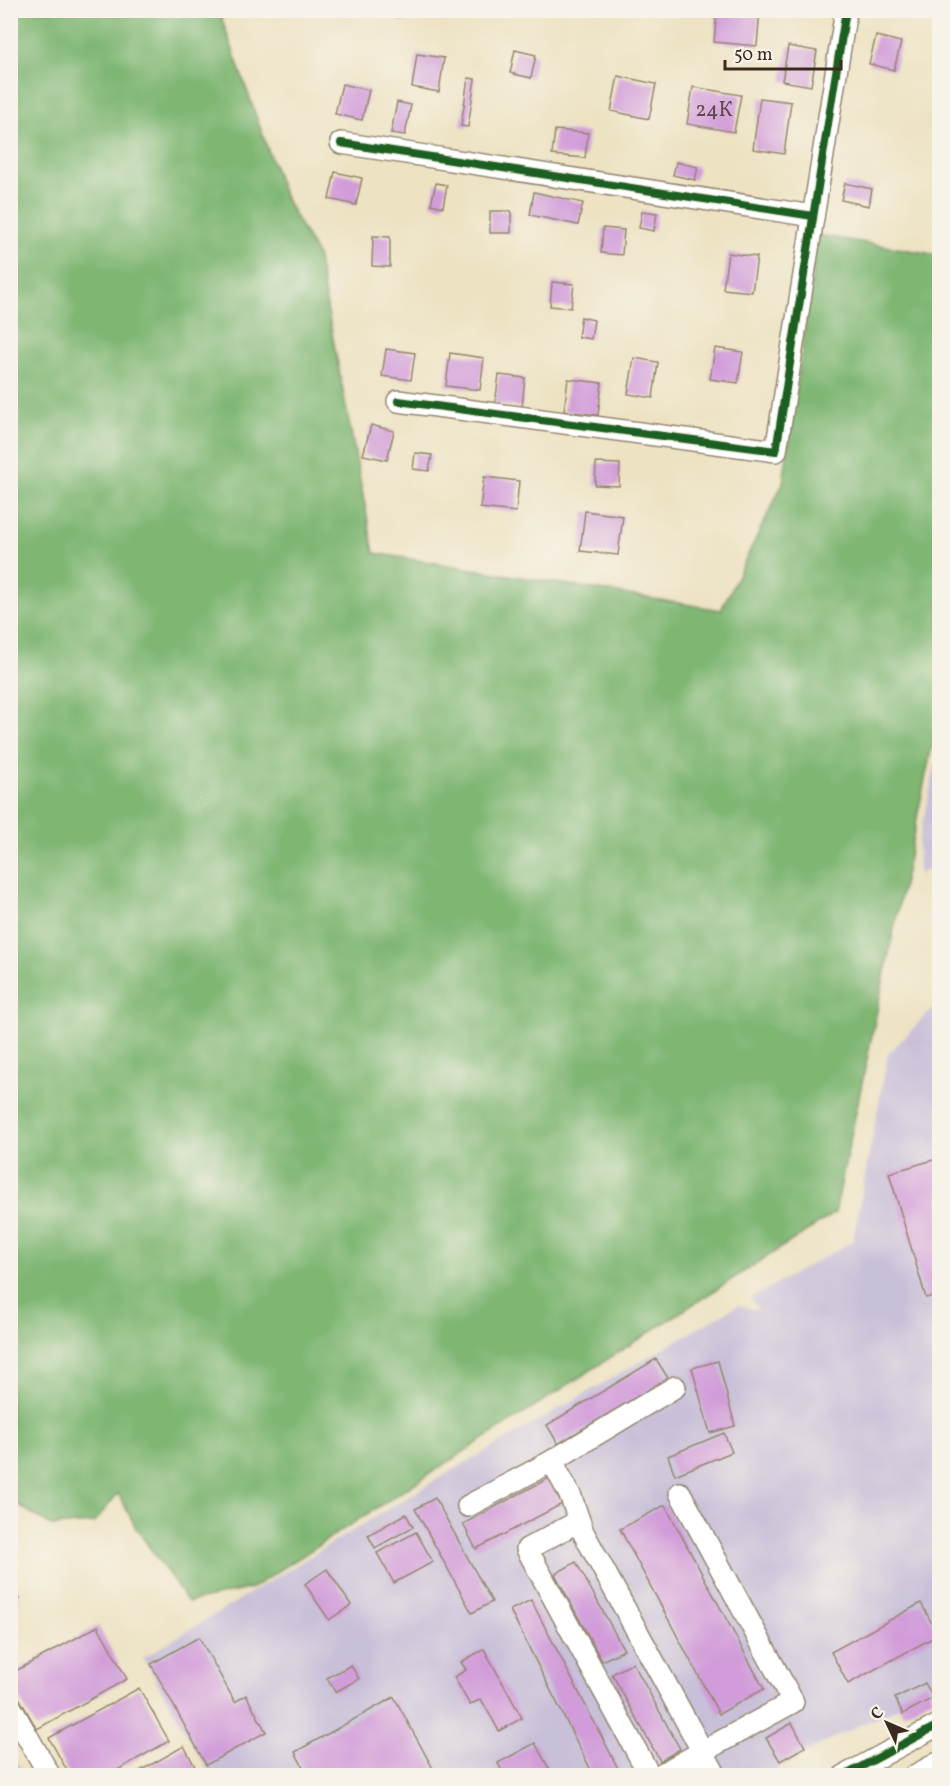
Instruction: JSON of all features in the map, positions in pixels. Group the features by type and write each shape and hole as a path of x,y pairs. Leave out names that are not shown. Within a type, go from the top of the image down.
{"street":[{"path":"398,401 776,452 846,10"},
{"path":"341,143 813,216"},
{"path":"468,1506 552,1461 675,1387"},
{"path":"552,1461 572,1497 583,1532 716,1776"},
{"path":"658,1776 793,1702 680,1493"},
{"path":"579,1521 527,1549 650,1776"},
{"path":"10,1706 50,1776"},
{"path":"844,1776 939,1724"},
{"path":"914,1776 939,1762"}],"shaded area":[{"path":"939,750 939,861 919,875 918,843"},
{"path":"939,1002 939,1688 829,1740 767,1775 211,1776 143,1658 436,1480 738,1305 759,1311 751,1298 853,1241 888,1054"},
{"path":"10,1759 18,1764 26,1775 11,1775"}],"green space":[{"path":"10,11 219,11 285,198 317,255 374,553 721,610 783,483 818,235 939,255 939,712 835,1213 252,1588 188,1602 136,1528 118,1493 94,1523 51,1526 11,1500"}],"building":[{"path":"365,10 400,10 399,17"},
{"path":"717,10 760,10 757,46 714,42"},
{"path":"876,36 901,42 894,70 869,64"},
{"path":"788,46 817,51 811,86 782,81"},
{"path":"515,50 536,55 531,78 510,73"},
{"path":"417,54 444,58 439,92 412,87"},
{"path":"618,76 656,84 649,119 611,111"},
{"path":"468,78 475,79 468,127 461,126"},
{"path":"342,84 369,90 362,120 335,114"},
{"path":"693,87 741,95 734,132 687,124"},
{"path":"760,98 791,102 784,154 753,149"},
{"path":"397,102 411,105 405,135 391,133"},
{"path":"555,130 588,133 585,158 552,155"},
{"path":"676,162 698,167 695,180 673,175"},
{"path":"335,172 362,178 356,205 329,199"},
{"path":"436,183 447,185 443,207 431,204"},
{"path":"845,183 872,189 869,206 841,200"},
{"path":"534,192 583,203 578,225 530,215"},
{"path":"490,211 511,211 511,233 490,233"},
{"path":"642,211 657,213 654,231 639,228"},
{"path":"603,228 624,230 622,255 601,253"},
{"path":"373,236 390,237 390,267 372,266"},
{"path":"728,253 757,257 752,292 723,289"},
{"path":"552,282 574,284 571,308 550,306"},
{"path":"581,317 594,320 591,339 578,337"},
{"path":"715,348 743,352 738,383 710,379"},
{"path":"386,349 415,353 411,380 382,376"},
{"path":"450,353 484,358 480,390 446,386"},
{"path":"634,358 658,362 653,398 628,394"},
{"path":"499,375 525,378 522,407 495,404"},
{"path":"568,379 602,383 598,415 564,411"},
{"path":"371,425 394,431 387,460 363,455"},
{"path":"415,453 432,455 429,471 413,469"},
{"path":"596,463 620,464 619,486 595,485"},
{"path":"484,477 519,481 516,512 480,508"},
{"path":"585,511 623,516 618,555 580,551"},
{"path":"940,1158 940,1294 926,1298 889,1173"},
{"path":"656,1359 668,1378 558,1444 547,1425"},
{"path":"718,1361 735,1426 710,1433 692,1368"},
{"path":"724,1433 732,1452 675,1475 668,1456"},
{"path":"549,1478 562,1504 476,1549 463,1524"},
{"path":"435,1498 492,1602 472,1613 415,1509"},
{"path":"665,1505 764,1689 719,1714 620,1529"},
{"path":"406,1514 413,1527 375,1548 368,1535"},
{"path":"416,1532 433,1562 394,1583 377,1553"},
{"path":"576,1562 624,1650 602,1661 555,1574"},
{"path":"327,1569 351,1605 329,1620 305,1584"},
{"path":"10,1589 20,1599 10,1609"},
{"path":"531,1600 622,1776 594,1776 510,1610"},
{"path":"921,1603 938,1635 848,1684 831,1652"},
{"path":"98,1626 127,1679 37,1729 10,1682 10,1674"},
{"path":"199,1637 235,1702 246,1695 266,1732 206,1765 151,1664"},
{"path":"484,1649 522,1718 499,1731 481,1699 470,1705 454,1677 466,1670 461,1662"},
{"path":"633,1663 680,1749 660,1761 612,1674"},
{"path":"351,1665 359,1679 335,1692 327,1678"},
{"path":"925,1683 933,1698 903,1714 895,1698"},
{"path":"139,1688 169,1741 107,1776 70,1776 49,1738"},
{"path":"394,1697 437,1776 308,1776 295,1752"},
{"path":"792,1723 805,1747 780,1761 766,1738"},
{"path":"535,1743 553,1776 504,1776 498,1763"},
{"path":"184,1746 200,1776 131,1776"},
{"path":"698,1765 704,1776 681,1776"}],"cycle path":[{"path":"398,401 776,451 846,10"},
{"path":"341,143 813,216"},
{"path":"844,1776 940,1724"}]}
